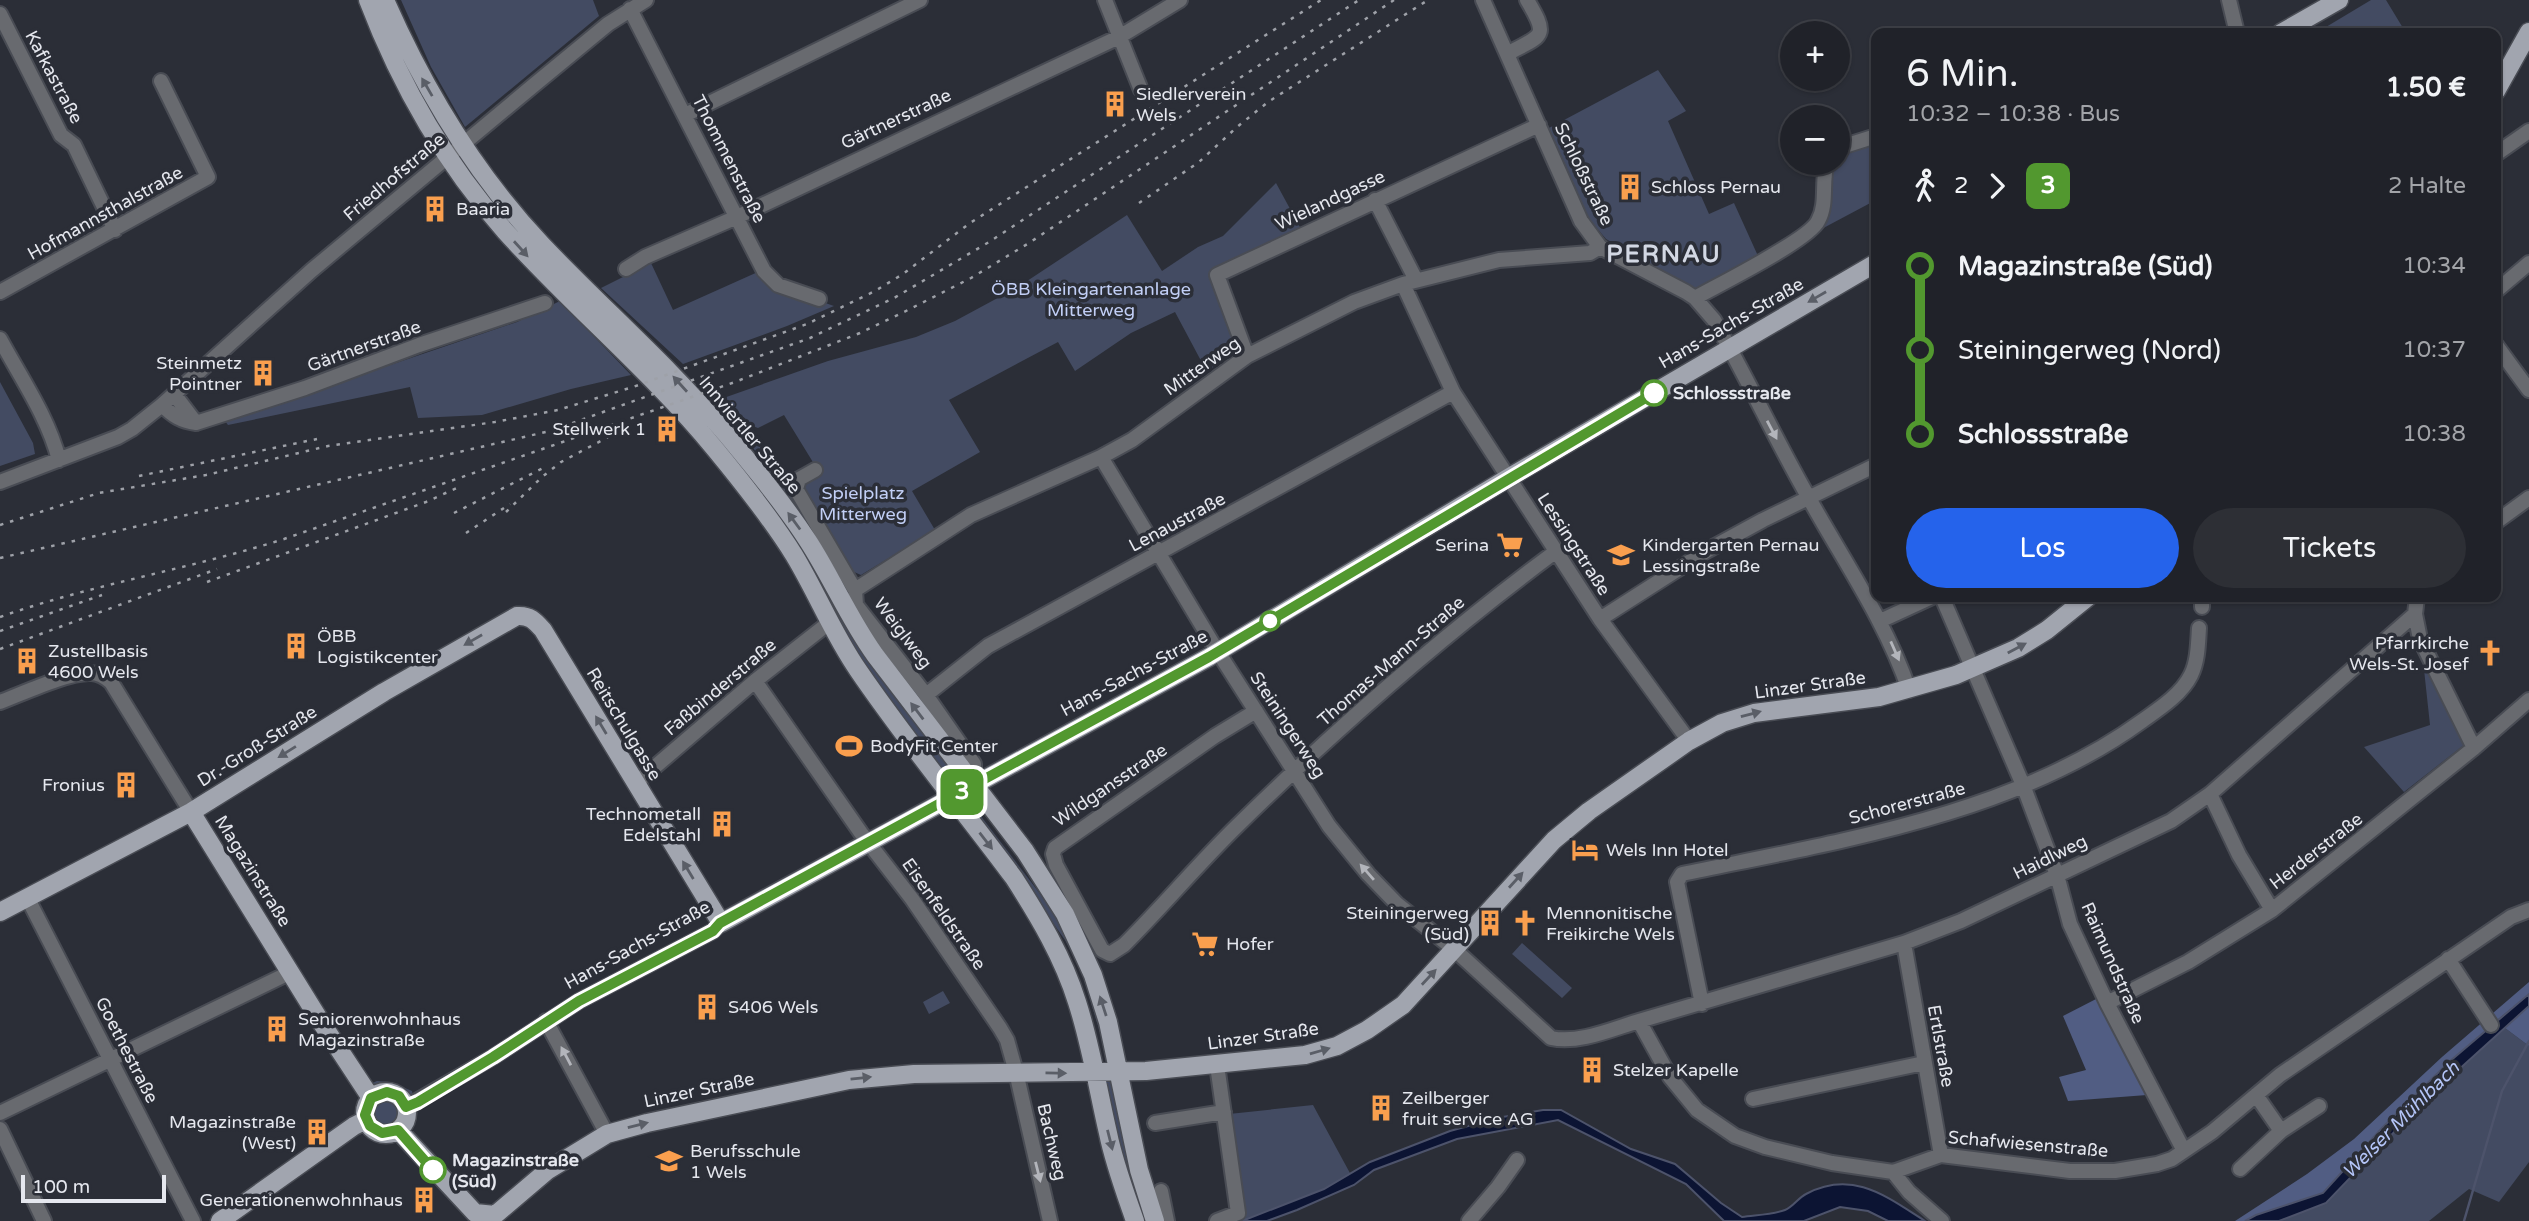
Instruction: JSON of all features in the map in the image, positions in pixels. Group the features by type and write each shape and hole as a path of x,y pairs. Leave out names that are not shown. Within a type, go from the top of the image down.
{"main road":[{"name":"Innviertler Straße","path":"368,0 384,43 448,157 520,248 647,373 714,447 794,555 858,670 1014,877 1047,931 1077,1000 1096,1073 1108,1136 1135,1221"},
{"name":"Innviertler Straße","path":"385,0 419,73 463,145 542,246 664,366 763,481 807,540 867,645 1025,851 1065,914 1093,975 1108,1022 1139,1170 1155,1221"},
{"path":"2290,28 2339,0"},
{"path":"2501,82 2529,32"},
{"name":"Hans-Sachs-Straße","path":"720,923 1218,652 1508,478 1871,266"},
{"name":"Linzer Straße","path":"482,1218 548,1170 607,1134 849,1080 915,1074 1119,1072 1305,1055 1338,1046 1367,1030 1403,1004 1554,840 1589,811 1689,741 1722,723 1754,713 1879,697 1972,669 2018,648 2046,630 2076,602"},
{"name":"Dr.-Groß-Straße","path":"0,912 191,812 383,692 502,624 517,616 526,615 534,620"},
{"name":"Reitschulgasse","path":"534,620 543,630 720,923"},
{"path":"913,819 931,796 930,767"},
{"name":"Magazinstraße","path":"191,812 371,1098"},
{"path":"381,1093 399,1096 406,1107 405,1120 398,1130 382,1133 375,1131 366,1120 365,1109 371,1098 381,1093"},
{"path":"220,1221 366,1120"},
{"path":"398,1130 459,1197 482,1218"}],"street":[{"name":"Friedhofstraße","path":"174,394 312,270 601,30 644,0"},
{"path":"685,115 920,0"},
{"path":"1105,0 1141,90"},
{"name":"Gärtnerstraße","path":"626,268 1119,37 1180,0"},
{"name":"Schloßstraße","path":"1483,0 1581,221 1600,247 1695,298 1714,320 1808,498 1880,621 1897,655 1909,690"},
{"path":"1507,54 1537,38 1541,31 1541,22 1527,0"},
{"path":"2229,0 2236,28"},
{"name":"Thommenstraße","path":"630,9 764,271 778,285 819,299"},
{"name":"Kafkastraße","path":"0,14 61,135 74,145 115,230"},
{"name":"Hofmannsthalstraße","path":"0,292 208,177 161,81"},
{"name":"Wielandgasse","path":"1247,356 1217,275 1539,125"},
{"path":"2501,151 2529,131"},
{"path":"1850,144 1871,138"},
{"path":"1695,298 1765,259 1818,223 1822,213 1826,175"},
{"name":"Lessingstraße","path":"1375,200 1453,392 1600,620 1689,741"},
{"name":"Mitterweg","path":"855,590 971,515 1101,457 1132,440 1247,356 1354,302 1409,282 1499,260 1590,253 1600,247"},
{"path":"2501,286 2529,263"},
{"name":"Gärtnerstraße","path":"195,423 305,388 419,345 545,303"},
{"path":"0,339 36,404 59,460"},
{"path":"2501,352 2529,390"},
{"name":"Lenaustraße","path":"926,695 988,646 1453,392"},
{"path":"0,482 118,437 132,429 174,394 195,423"},
{"path":"162,405 183,422 195,423"},
{"name":"Steiningerweg","path":"1101,457 1218,652 1329,826 1368,874 1397,904 1455,950"},
{"path":"1600,620 1708,550 1871,467"},
{"name":"Weiglweg","path":"816,470 799,479 796,489 855,590 856,605 926,695 974,764 974,785"},
{"path":"2501,518 2529,498"},
{"name":"Thomas-Mann-Straße","path":"1110,954 1124,945 1236,827 1396,680 1474,613 1555,552"},
{"path":"1880,621 1921,602"},
{"path":"1944,602 1972,669"},
{"path":"2416,602 2415,614 2420,639 2474,748"},
{"name":"Haidlweg","path":"1639,1021 1904,943 1961,921 2171,821 2210,794 2415,614"},
{"name":"Faßbinderstraße","path":"636,783 755,681 830,622"},
{"name":"Schorerstraße","path":"1702,1004 1677,882 1682,874 1839,841 1971,806 2086,757 2125,734 2171,700 2191,675 2198,650 2199,628"},
{"name":"Raimundstraße","path":"1972,669 2057,875 2070,924 2107,1003 2184,1151"},
{"name":"Magazinstraße","path":"0,702 78,674 94,672 111,682 191,812"},
{"name":"Eisenfeldstraße","path":"755,681 869,843 912,899 1000,1028 1007,1040 1016,1072"},
{"name":"Herderstraße","path":"2107,1003 2188,962 2272,910 2474,748 2529,700"},
{"name":"Wildgansstraße","path":"1110,954 1102,950 1056,865 1053,854 1055,848 1215,736 1256,711"},
{"path":"176,787 195,796 214,798"},
{"path":"2210,794 2239,855 2272,910"},
{"name":"Goethestraße","path":"27,897 193,1221"},
{"name":"Schafwiesenstraße","path":"1639,1021 1670,1077 1697,1110 1726,1131 1765,1147 1832,1163 1893,1172 1941,1155 2095,1172 2157,1164 2184,1151 2212,1132 2280,1074 2448,958 2511,917 2529,910"},
{"name":"Hans-Sachs-Straße","path":"406,1107 493,1057 546,1021 631,972 713,931 720,923"},
{"name":"Ertlstraße","path":"1904,943 1941,1155"},
{"path":"1455,950 1551,1038 1575,1039 1639,1021"},
{"path":"2448,958 2491,1025"},
{"path":"0,1113 291,972"},
{"path":"546,1021 607,1134"},
{"path":"1753,1099 1924,1063"},
{"path":"1217,1065 1238,1213 1217,1221"},
{"name":"Bachweg","path":"1016,1072 1050,1221"},
{"path":"2256,1095 2281,1131"},
{"path":"2239,1169 2281,1131 2319,1106"},
{"path":"1154,1123 1224,1112"},
{"path":"0,1129 44,1221"},
{"path":"1469,1221 1517,1160"},
{"path":"1893,1172 1909,1192 1941,1221"},
{"path":"1161,1191 1167,1221"}],"green space":[{"path":"401,0 593,0 599,16 465,127 431,67"},
{"path":"2371,0 2386,0 2403,28 2324,28"},
{"path":"1658,70 1686,111 1668,121 1709,214 1734,203 1758,256 1697,291 1606,239 1589,219 1549,128"},
{"path":"1867,135 1871,142 1871,203 1814,233 1821,175 1850,175 1850,140"},
{"name":"ÖBB Kleingartenanlage Mitterweg","path":"1276,183 1301,229 1208,274 1237,349 1207,372 1175,312 1131,333 1075,371 1058,342 949,400 980,452 912,491 935,530 861,575 847,569 802,493 804,484 819,472 784,415 758,428 750,425 733,407 725,412 715,401 828,361 916,337 955,321 1018,287 1127,215 1162,271 1198,247 1223,236"},
{"path":"651,263 673,310 760,271 773,285 834,306 683,364 601,288"},
{"path":"560,301 631,375 482,415 418,418 410,387 228,425 225,421 517,322"},
{"path":"0,382 33,443 35,454 0,466"},
{"path":"696,408 776,507 958,774 949,780 875,683 689,410"},
{"path":"730,416 740,419 754,434 797,495 821,542"},
{"path":"2422,651 2464,745 2404,792 2364,747 2430,725"},
{"path":"971,807 977,811 1044,899 1069,937 1096,1000 1105,1049 1082,973 1065,940"},
{"path":"1522,943 1572,988 1562,998 1512,954"},
{"path":"943,991 950,1003 929,1014 923,1002"},
{"path":"2505,1028 2529,1046 2529,1162 2499,1202 2469,1189 2429,1221 2279,1221 2326,1203 2424,1101"},
{"path":"377,1081 391,1082 412,1091 413,1096 391,1088 375,1088 370,1084"},
{"path":"1105,1081 1115,1081 1149,1221 1141,1221 1129,1185"},
{"path":"386,1099 396,1103 400,1113 396,1123 386,1127 376,1123 372,1113 376,1103"},
{"path":"1313,1105 1351,1175 1324,1189 1245,1220 1229,1114"}],"shaded area":[{"path":"2529,982 2529,994 2491,1025 2382,1128 2323,1193 2245,1221 2235,1221 2307,1174 2354,1139 2442,1057"},
{"path":"2098,998 2147,1095 2068,1101 2059,1077 2086,1070 2063,1016"},
{"path":"2529,1006 2529,1046 2505,1028"}],"water":[{"name":"Welser Mühlbach","path":"2529,994 2529,1006 2424,1101 2326,1203 2279,1221 2245,1221 2323,1193 2382,1128 2449,1062"},
{"path":"1543,1110 1561,1110 1631,1149 1675,1164 1742,1217 1785,1210 1806,1194 1839,1184 1854,1185 1883,1195 1925,1221 1888,1221 1868,1211 1840,1207 1804,1221 1724,1221 1686,1184 1558,1120 1457,1139 1374,1170 1354,1185 1297,1210 1267,1221 1242,1221 1324,1189 1370,1162 1450,1131 1497,1118"}],"waterway":[{"path":"2464,1221 2502,1091 2529,1041"}],"railway":[{"path":"0,525 99,493 206,475 328,446 495,422 558,410 633,387 807,324 875,291 903,274 970,223 1321,0"},
{"path":"0,558 550,431 810,338 894,298 989,242 1359,0"},
{"path":"0,617 70,595 284,539 735,382 860,333 971,278 1029,243 1394,0"},
{"path":"1139,203 1199,162 1268,102 1428,0"},
{"path":"506,512 561,462 629,426"},
{"path":"139,476 317,439"},
{"path":"454,513 545,467"},
{"path":"207,582 426,502 459,487"},
{"path":"466,533 510,504"},
{"path":"0,649 217,569"},
{"path":"0,631 102,595"}],"bus line":[{"name":"3","path":"433,1170 398,1130 382,1133 370,1126 366,1120 365,1109 371,1098 387,1092 399,1096 406,1107 418,1102 579,1001 713,931 720,923 1209,657 1654,393"}],"place":[{"name":"Siedlerverein Wels","path":"1115,104"},
{"name":"Schloss Pernau","path":"1630,187"},
{"name":"Baaria","path":"435,209"},
{"name":"Steinmetz Pointner","path":"263,373"},
{"name":"Schlossstraße","path":"1654,393"},
{"name":"Stellwerk 1","path":"667,429"},
{"name":"Serina","path":"1510,545"},
{"name":"Kindergarten Pernau Lessingstraße","path":"1621,555"},
{"name":"ÖBB Logistikcenter","path":"296,646"},
{"name":"Pfarrkirche Wels-St. Josef","path":"2490,653"},
{"name":"Zustellbasis 4600 Wels","path":"27,661"},
{"name":"BodyFit Center","path":"849,746"},
{"name":"Fronius","path":"126,785"},
{"name":"Technometall Edelstahl","path":"722,824"},
{"name":"Wels Inn Hotel","path":"1585,850"},
{"name":"Steiningerweg (Süd)","path":"1490,923"},
{"name":"Mennonitische Freikirche Wels","path":"1525,923"},
{"name":"Hofer","path":"1205,944"},
{"name":"S406 Wels","path":"707,1007"},
{"name":"Seniorenwohnhaus Magazinstraße","path":"277,1029"},
{"name":"Stelzer Kapelle","path":"1592,1070"},
{"name":"Zeilberger fruit service AG","path":"1381,1108"},
{"name":"Magazinstraße (West)","path":"317,1132"},
{"name":"Berufsschule 1 Wels","path":"669,1161"},
{"name":"Magazinstraße (Süd)","path":"433,1170"},
{"name":"Generationenwohnhaus","path":"424,1200"}],"district":[{"name":"PERNAU","path":"1664,254"}],"park label":[{"name":"Spielplatz Mitterweg","path":"863,503"}]}
